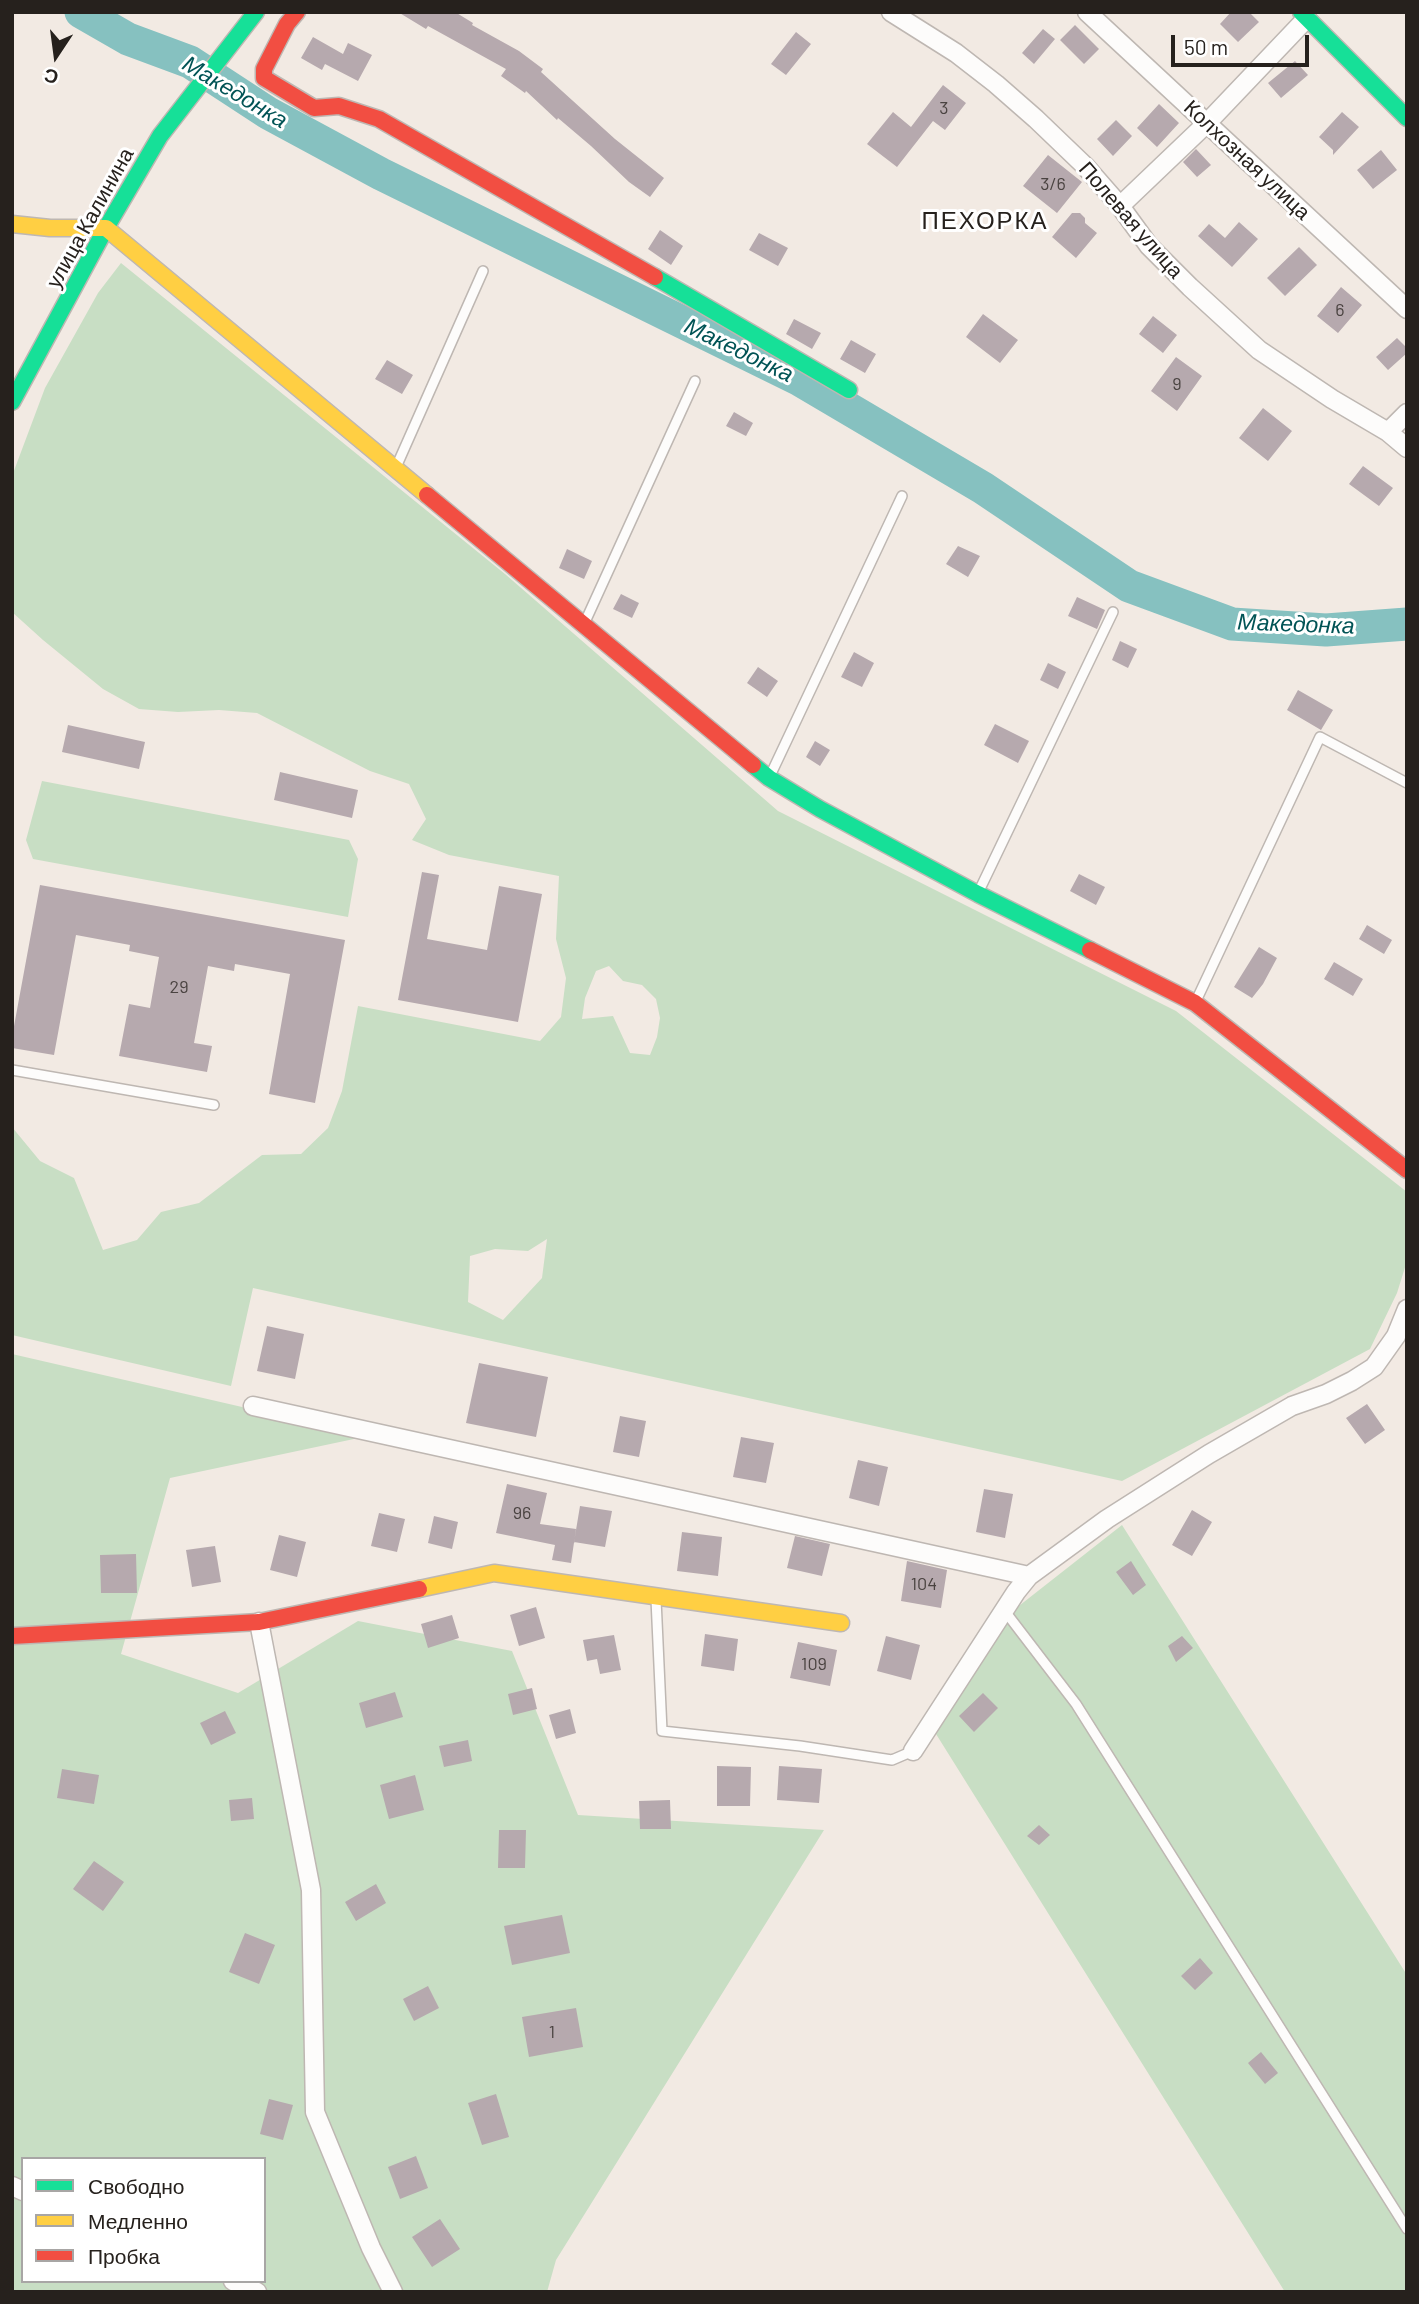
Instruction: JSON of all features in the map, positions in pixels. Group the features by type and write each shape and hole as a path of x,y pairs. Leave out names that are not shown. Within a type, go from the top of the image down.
{"street":[{"name":"улица Калинина","path":"12,402 106,228 160,136 256,12"},
{"path":"297,12 286,24 264,69 264,78 314,108 339,106 379,119 849,390"},
{"name":"Полевая улица","path":"891,12 956,54 996,84 1086,166 1149,246 1259,350 1332,399 1388,432 1407,448"},
{"name":"Колхозная улица","path":"1087,12 1407,309"},
{"path":"1120,206 1207,123 1304,15 1407,118"},
{"path":"12,225 106,228 769,778 820,809 978,894 1195,1003 1407,1170"},
{"path":"1388,432 1407,413"},
{"path":"913,1751 1029,1576 1107,1519 1230,1441 1292,1406 1335,1390 1374,1367 1396,1336 1407,1309"},
{"path":"253,1406 1029,1576"},
{"path":"12,1636 259,1622 494,1573 841,1623"},
{"path":"259,1622 311,1889 315,2112 371,2248 393,2292"},
{"path":"237,2283 257,2292"}],"lane":[{"path":"396,468 483,271"},
{"path":"584,624 695,381"},
{"path":"769,778 902,496"},
{"path":"978,894 1113,612"},
{"path":"1195,1003 1320,737 1407,783"},
{"path":"12,1070 214,1105"},
{"path":"656,1597 662,1731 800,1746 892,1760 913,1751"},
{"path":"1004,1610 1076,1704 1407,2229"}],"green space":[{"path":"121,263 505,574 778,811 1176,1011 1407,1192 1407,1261 1397,1293 1370,1349 1122,1481 253,1288 231,1386 12,1335 12,1127 40,1161 74,1178 103,1250 137,1240 161,1212 199,1203 262,1155 301,1154 328,1128 342,1091 358,1006 540,1041 561,1017 566,978 556,939 559,876 449,855 412,840 426,819 409,784 370,771 257,713 139,709 103,689 12,612 12,476 45,388 98,293","holes":["609,966 623,981 642,985 656,999 660,1018 650,1055 630,1053 613,1016 582,1019 585,998 596,971","547,1239 542,1278 503,1320 468,1302 470,1256 495,1249 528,1251"]},
{"path":"42,781 349,840 358,859 348,917 33,859 26,840"},
{"path":"12,1354 368,1436 170,1478 121,1654 238,1693 358,1621 512,1651 578,1815 824,1830 556,2260 547,2292 12,2292"},
{"path":"1122,1525 1407,1975 1407,2292 1285,2292 936,1734 933,1723 1001,1620"}],"building":[{"path":"398,12 455,12 473,23 472,25 519,51 543,69 541,72 615,139 664,178 650,197 629,182 526,91 525,93 501,76 506,69"},
{"path":"1231,12 1249,12 1259,22 1238,42 1220,24"},
{"path":"1075,25 1099,49 1084,64 1060,40"},
{"path":"1043,29 1055,39 1034,64 1022,53"},
{"path":"796,32 811,44 786,75 771,64"},
{"path":"313,37 343,54 348,43 372,55 358,81 325,64 322,70 301,58"},
{"path":"1295,61 1308,75 1281,98 1268,83"},
{"path":"943,85 966,103 945,130 933,121 897,167 867,144 893,112 911,127"},
{"path":"1159,104 1179,123 1157,147 1137,128"},
{"path":"1342,112 1359,127 1333,155 1333,150 1319,137"},
{"path":"1116,120 1132,136 1113,156 1097,139"},
{"path":"1196,149 1211,165 1197,177 1183,162"},
{"path":"1381,150 1397,170 1373,189 1357,170"},
{"path":"1048,155 1082,182 1057,213 1023,186"},
{"path":"1072,213 1080,213 1085,218 1085,223 1097,233 1076,258 1052,237"},
{"path":"1239,222 1258,239 1232,267 1198,236 1209,224 1225,238"},
{"path":"660,230 683,246 671,265 648,249"},
{"path":"759,233 788,248 778,266 749,250"},
{"path":"1299,247 1317,265 1285,296 1267,278"},
{"path":"1341,287 1362,305 1338,333 1317,316"},
{"path":"983,314 1018,340 1000,363 966,337"},
{"path":"1153,316 1177,335 1163,353 1139,334"},
{"path":"794,319 821,333 812,349 786,334"},
{"path":"1397,338 1407,348 1407,353 1388,370 1376,357"},
{"path":"851,340 876,354 865,373 840,359"},
{"path":"1176,357 1202,376 1177,411 1151,391"},
{"path":"387,360 413,375 402,394 375,379"},
{"path":"1263,408 1292,431 1268,461 1239,438"},
{"path":"734,412 753,423 746,436 726,426"},
{"path":"1363,466 1393,488 1379,506 1349,484"},
{"path":"958,546 980,556 968,577 946,564"},
{"path":"567,549 592,561 584,579 559,568"},
{"path":"621,594 639,603 632,618 613,609"},
{"path":"1077,597 1105,610 1097,629 1068,616"},
{"path":"1120,641 1137,649 1128,668 1112,660"},
{"path":"854,652 874,663 862,687 841,677"},
{"path":"1048,663 1066,672 1058,689 1040,680"},
{"path":"758,667 778,681 767,697 747,683"},
{"path":"1298,690 1333,710 1321,730 1287,710"},
{"path":"995,724 1029,741 1018,763 984,745"},
{"path":"68,725 145,742 139,769 62,752"},
{"path":"815,741 830,750 820,766 806,757"},
{"path":"280,772 358,790 352,818 274,800"},
{"path":"422,872 439,875 427,939 487,950 499,886 542,894 518,1022 398,1000"},
{"path":"1079,874 1105,887 1096,905 1070,891"},
{"path":"40,885 345,940 315,1103 269,1094 290,974 235,964 234,971 208,966 194,1043 212,1046 207,1072 119,1056 129,1004 150,1008 159,957 129,951 130,945 76,935 54,1055 12,1048"},
{"path":"1367,925 1392,940 1384,954 1359,939"},
{"path":"1259,947 1277,958 1252,998 1234,987"},
{"path":"1334,962 1363,979 1353,996 1324,979"},
{"path":"267,1326 304,1334 295,1379 257,1371"},
{"path":"479,1363 548,1377 536,1437 466,1423"},
{"path":"1367,1404 1385,1430 1365,1444 1346,1418"},
{"path":"620,1416 646,1421 639,1457 613,1452"},
{"path":"741,1437 774,1443 766,1483 733,1477"},
{"path":"858,1460 888,1467 879,1506 849,1498"},
{"path":"507,1484 547,1493 540,1524 576,1529 571,1563 552,1560 555,1545 496,1533"},
{"path":"984,1489 1013,1494 1005,1538 976,1532"},
{"path":"580,1506 612,1511 605,1547 574,1542"},
{"path":"1192,1510 1212,1522 1192,1556 1172,1545"},
{"path":"379,1513 405,1519 397,1552 371,1546"},
{"path":"434,1516 458,1522 452,1549 428,1543"},
{"path":"682,1532 722,1537 718,1576 677,1571"},
{"path":"279,1535 306,1542 297,1577 270,1570"},
{"path":"795,1536 830,1544 822,1576 787,1568"},
{"path":"215,1546 221,1582 192,1587 186,1550"},
{"path":"136,1554 137,1593 101,1593 100,1555"},
{"path":"907,1561 947,1570 941,1608 901,1601"},
{"path":"1131,1561 1146,1585 1133,1595 1116,1572"},
{"path":"536,1607 545,1638 519,1646 510,1615"},
{"path":"452,1615 459,1638 428,1648 421,1624"},
{"path":"705,1634 738,1639 734,1671 701,1666"},
{"path":"614,1635 621,1670 600,1674 597,1659 587,1661 583,1640"},
{"path":"886,1636 920,1645 911,1680 877,1671"},
{"path":"1182,1636 1193,1648 1176,1662 1168,1646"},
{"path":"798,1642 837,1650 830,1686 790,1678"},
{"path":"532,1688 537,1709 513,1715 508,1694"},
{"path":"395,1692 403,1717 366,1728 359,1703"},
{"path":"983,1693 998,1708 974,1732 959,1716"},
{"path":"570,1709 576,1733 556,1739 549,1715"},
{"path":"225,1711 236,1733 211,1745 200,1723"},
{"path":"468,1740 472,1761 444,1767 439,1746"},
{"path":"717,1766 751,1767 750,1806 717,1806"},
{"path":"779,1766 822,1769 819,1803 777,1800"},
{"path":"62,1769 99,1775 94,1804 57,1798"},
{"path":"415,1775 424,1810 389,1819 380,1785"},
{"path":"252,1798 254,1819 231,1821 229,1800"},
{"path":"670,1800 671,1829 640,1829 639,1801"},
{"path":"1039,1825 1050,1835 1039,1845 1027,1836"},
{"path":"499,1830 526,1830 525,1868 498,1868"},
{"path":"94,1861 124,1882 103,1911 73,1889"},
{"path":"376,1884 386,1903 356,1921 345,1902"},
{"path":"562,1915 570,1953 512,1965 504,1926"},
{"path":"245,1933 275,1945 259,1984 229,1972"},
{"path":"1200,1958 1213,1973 1195,1990 1181,1976"},
{"path":"428,1986 439,2008 414,2021 403,1999"},
{"path":"576,2008 583,2047 529,2057 522,2017"},
{"path":"1261,2052 1278,2073 1265,2084 1248,2063"},
{"path":"496,2094 509,2137 482,2145 468,2103"},
{"path":"269,2099 293,2105 283,2140 260,2134"},
{"path":"416,2156 428,2188 400,2199 388,2167"},
{"path":"440,2219 460,2249 432,2267 412,2237"}],"waterway":[{"name":"Македонка","path":"81,12 128,39 190,62 268,113 381,174 800,380 983,488 1129,586 1232,624 1326,630 1407,624"}],"traffic: fast":[{"path":"12,402 106,228 160,136 256,12"},
{"path":"1301,12 1407,118"},
{"path":"655,277 849,390"},
{"path":"753,765 820,809 978,894 1090,950"}],"traffic: slow":[{"path":"12,224 50,228 106,228 427,495"},
{"path":"419,1589 494,1573 841,1623"}],"traffic: jam":[{"path":"297,12 287,24 264,69 264,78 314,108 339,106 379,119 655,277"},
{"path":"427,495 753,765"},
{"path":"1090,950 1195,1003 1407,1170"},
{"path":"12,1636 259,1622 419,1589"}],"district":[{"name":"ПЕХОРКА","path":"985,221"}]}
